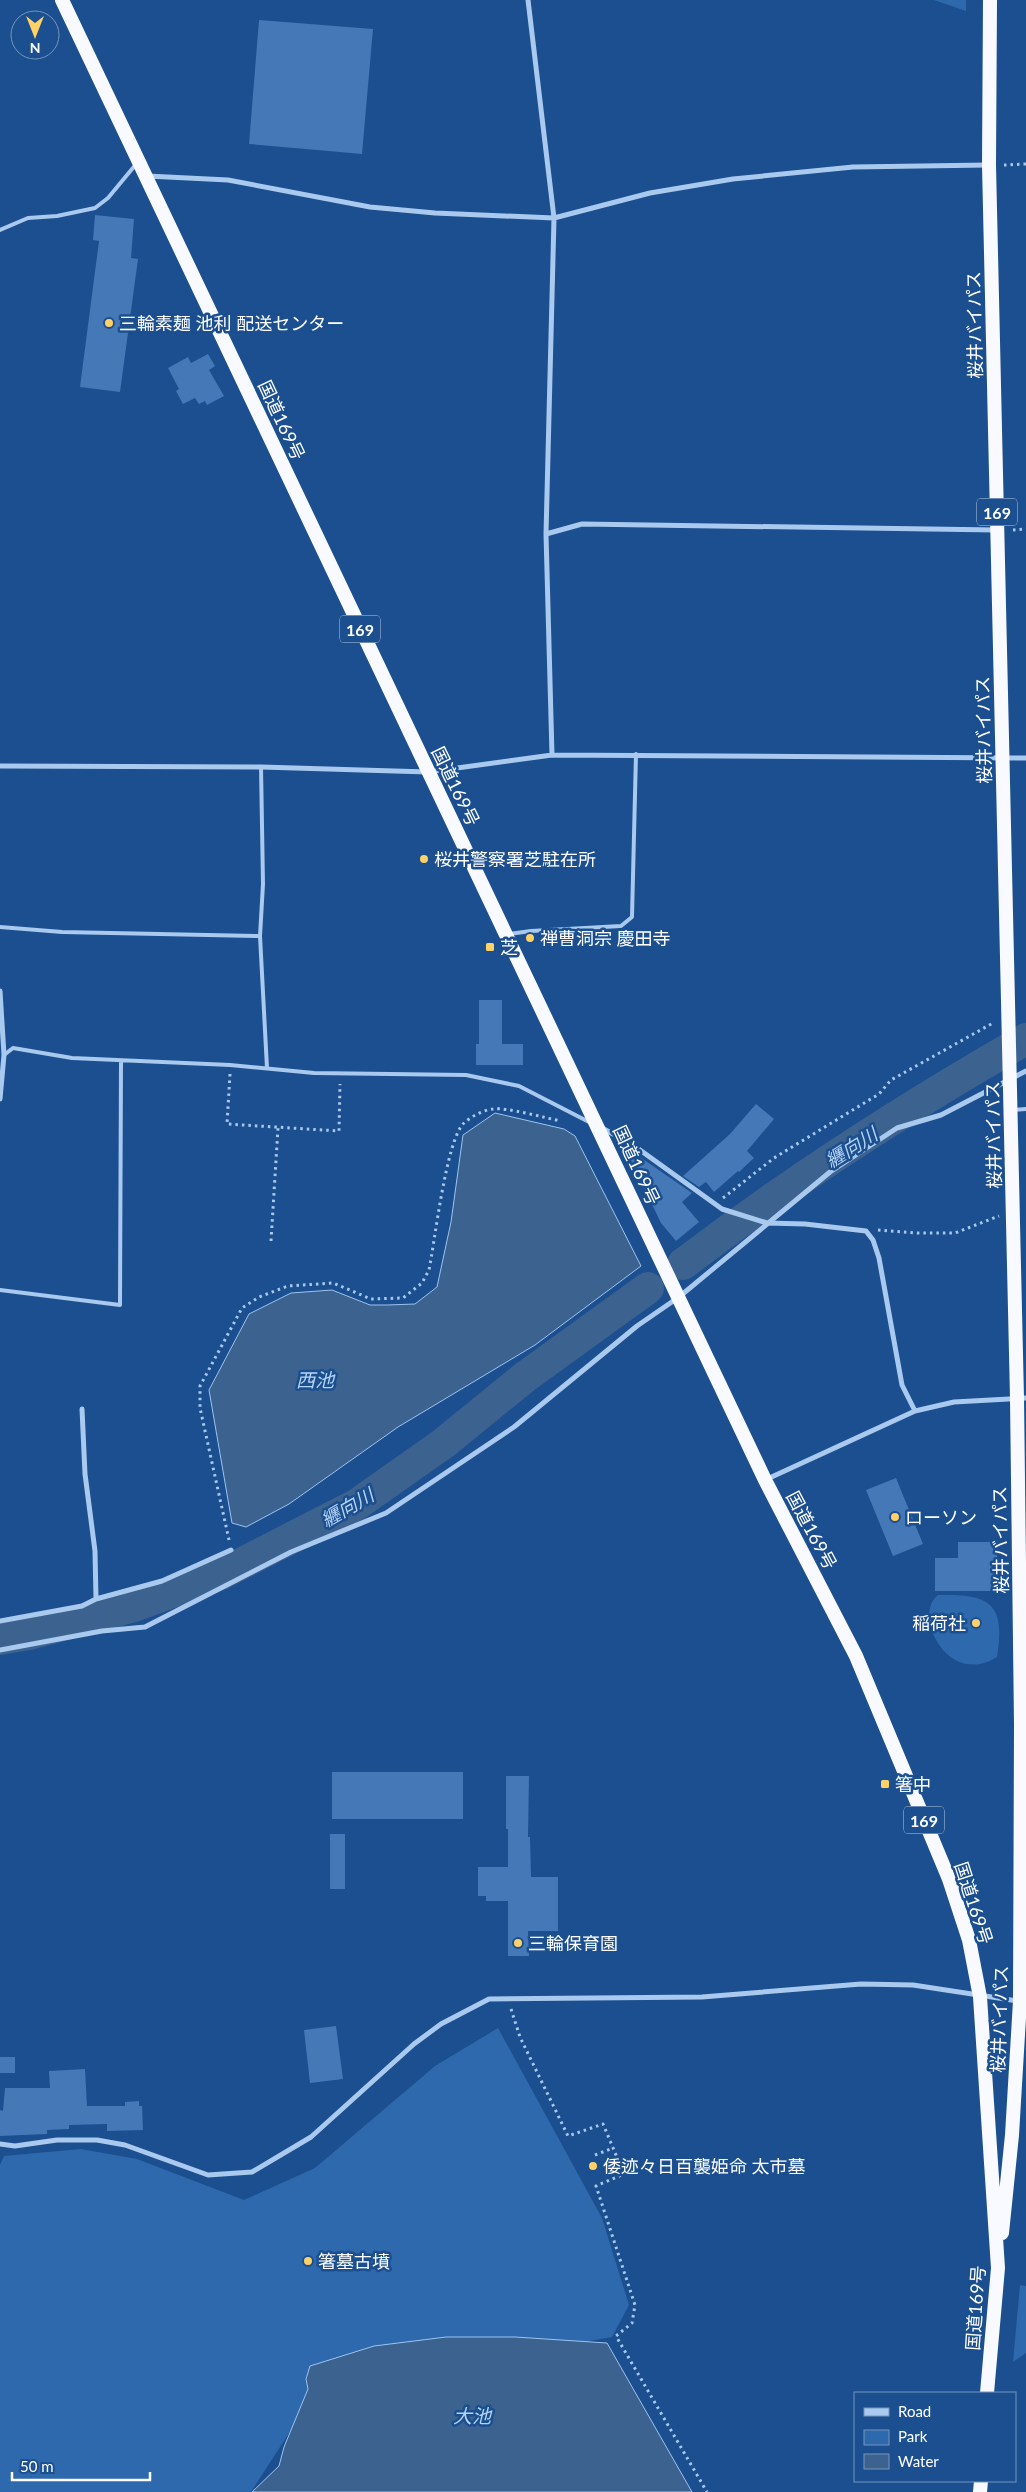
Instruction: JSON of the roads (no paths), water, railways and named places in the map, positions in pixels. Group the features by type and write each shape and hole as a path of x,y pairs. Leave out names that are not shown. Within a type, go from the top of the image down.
{"highway":[{"name":"国道169号","path":"62,0 765,1480 856,1656 949,1879 969,1940 980,1997 998,2268 987,2392"},
{"name":"桜井バイパス","path":"990,0 989,165 1002,758 1013,1210 1022,1398 1023,2001 1012,2135 998,2268"}],"street":[{"path":"528,0 554,218 546,534 552,755"},
{"path":"146,176 228,180 370,207 435,213 554,218 650,193 733,179 853,167 989,165"},
{"path":"546,534 582,524 998,530"},
{"path":"0,766 261,767 428,772 552,755 636,754 1026,758"},
{"path":"0,991 2,1055 0,1099"},
{"path":"0,1650 102,1631 145,1627 291,1552 386,1513 514,1426 637,1326 679,1297 764,1222 830,1172 897,1128 941,1115 1026,1070"},
{"path":"596,1125 633,1145 722,1209 764,1222 805,1224 866,1231 873,1240 879,1258 902,1385 914,1411"},
{"path":"765,1480 914,1411 954,1402 1022,1398"},
{"path":"82,1408 85,1474 95,1551 96,1599"},
{"path":"0,1621 82,1606 96,1599 162,1581 231,1550"},
{"path":"0,2144 15,2146 57,2140 97,2140 125,2145 208,2174 252,2172 311,2137 414,2044 441,2024 489,1999 506,1997 702,1997 860,1984 913,1985 980,1997 1023,2001"}],"lane":[{"path":"0,230 28,218 57,216 95,208 108,198 138,161"},
{"path":"507,935 531,930 621,926 628,922 632,916 636,754"},
{"path":"261,767 264,884 260,936 267,1068"},
{"path":"0,927 62,932 260,936"},
{"path":"2,1055 13,1048 72,1058 121,1061 230,1065 340,1073 466,1075 519,1086 596,1125"},
{"path":"0,1290 120,1305 121,1061"},
{"path":"1011,1110 1026,1109"}],"water":[{"name":"西池","path":"495,1113 564,1129 575,1136 641,1266 535,1345 398,1427 289,1504 246,1527 232,1523 209,1390 249,1314 291,1293 332,1290 370,1305 415,1304 437,1287 451,1222 463,1135"},
{"name":"大池","path":"446,2337 515,2337 607,2343 692,2492 252,2492 279,2466 284,2447 308,2389 306,2379 310,2366 374,2346"}],"waterway":[{"name":"纒向川","path":"683,1264 808,1174 894,1118 1026,1039"},
{"name":"纒向川","path":"0,1639 29,1634 134,1606 221,1574 356,1505 444,1443 525,1377 648,1288"}],"place":[{"name":"三輪素麺 池利 配送センター","path":"109,323"},
{"name":"桜井警察署芝駐在所","path":"424,859"},
{"name":"禅曹洞宗 慶田寺","path":"530,938"},
{"name":"芝","path":"490,947"},
{"name":"ローソン","path":"895,1517"},
{"name":"稲荷社","path":"976,1623"},
{"name":"箸中","path":"885,1784"},
{"name":"三輪保育園","path":"518,1943"},
{"name":"倭迹々日百襲姫命 太市墓","path":"593,2166"},
{"name":"箸墓古墳","path":"308,2261"}]}
